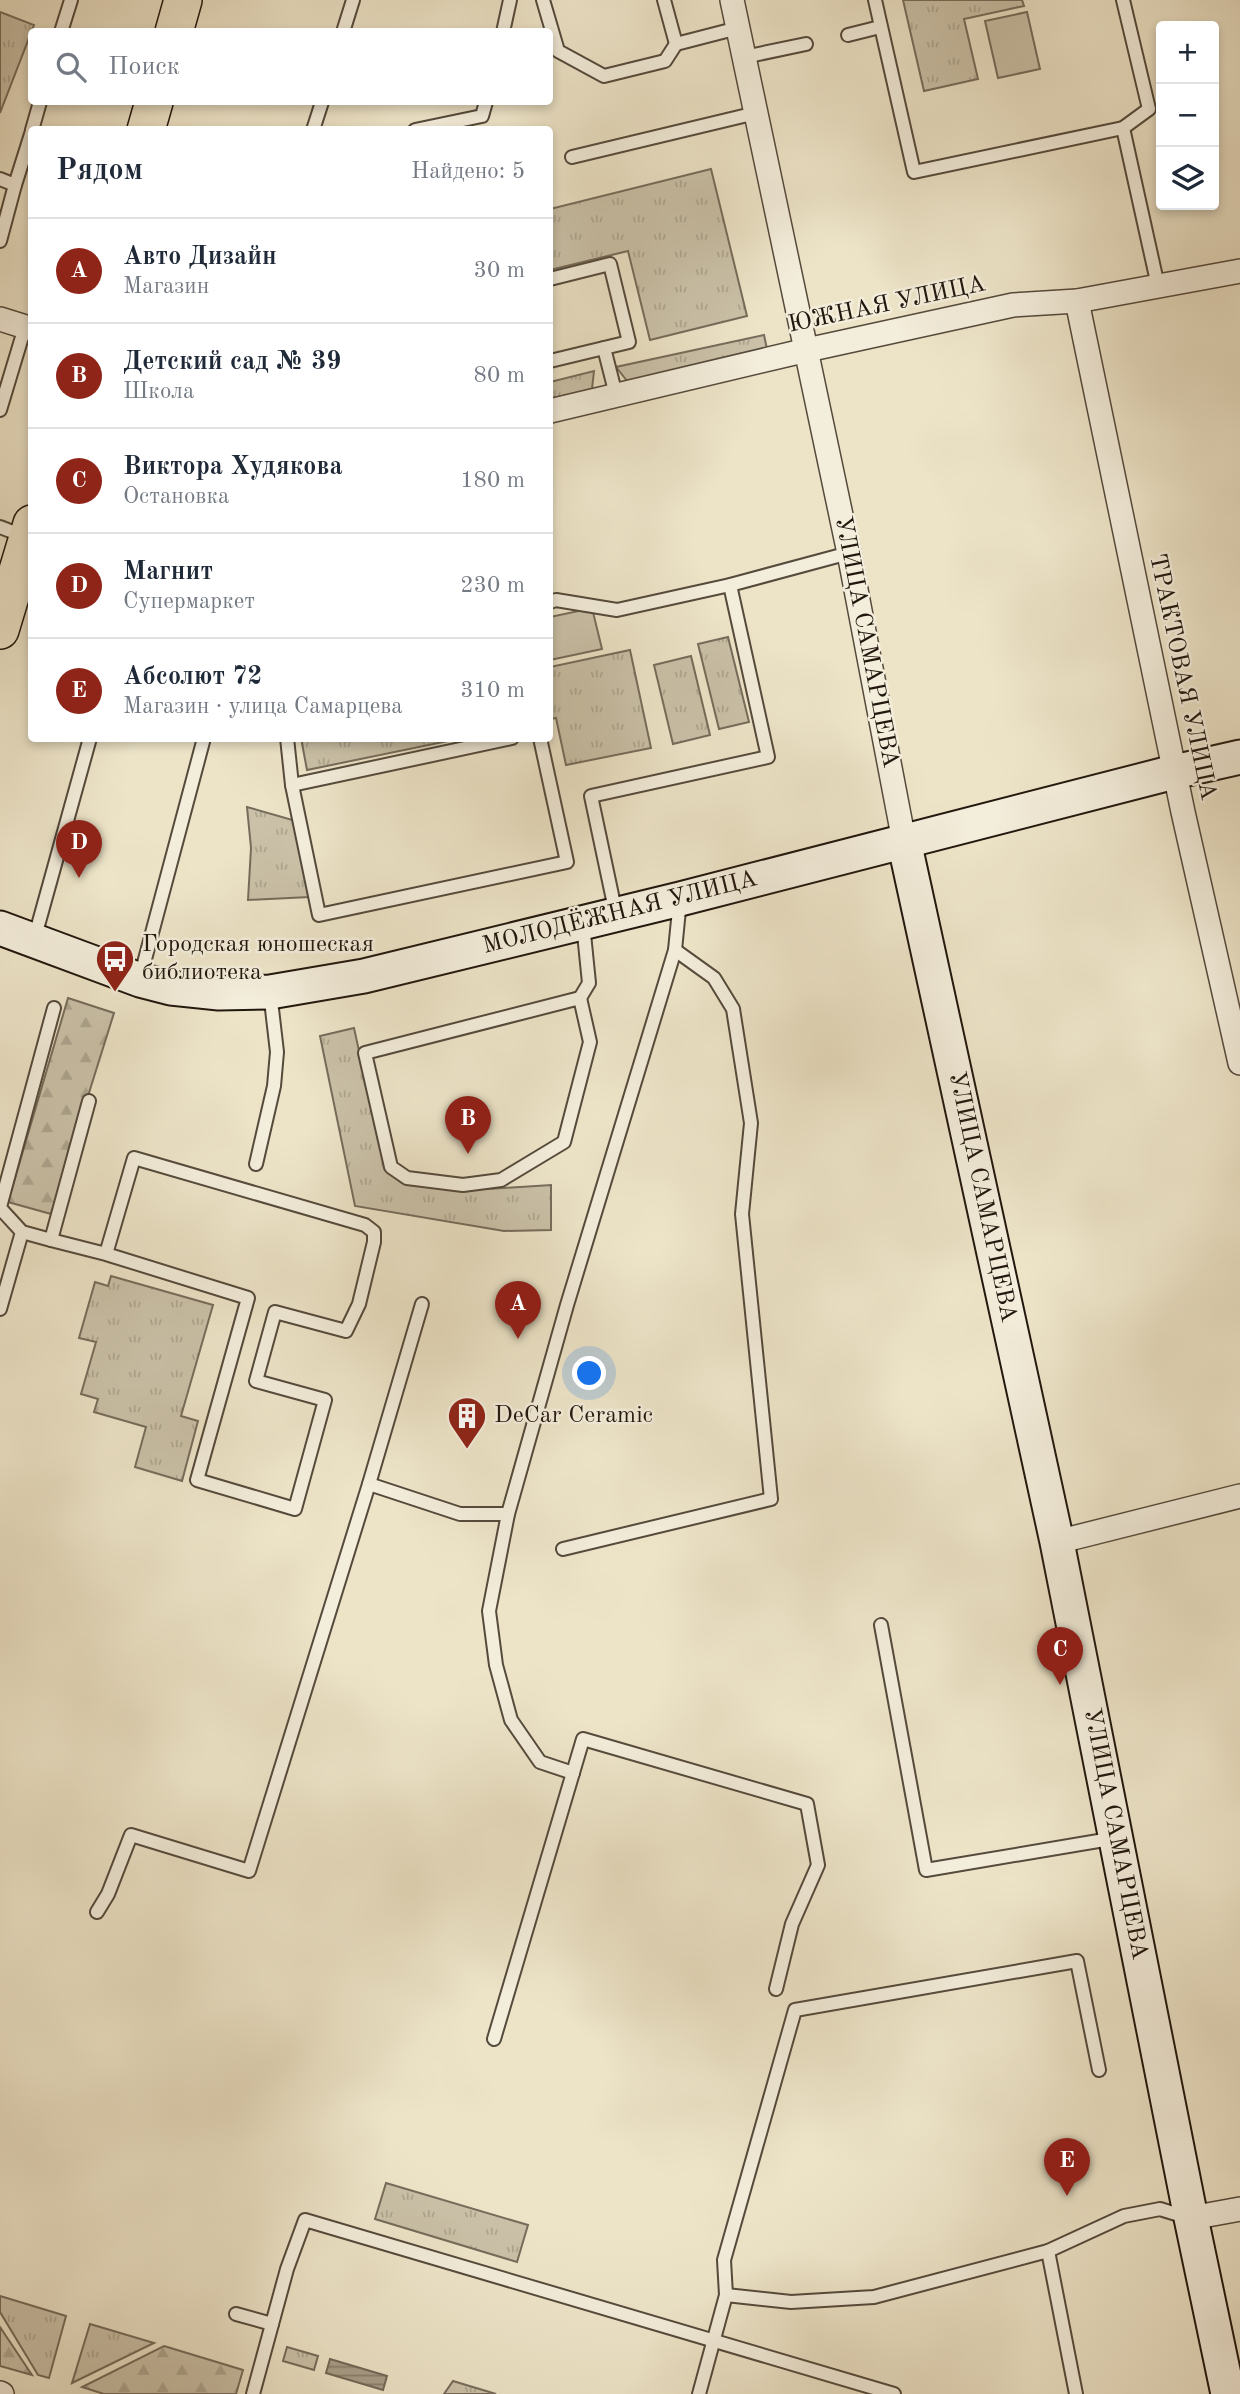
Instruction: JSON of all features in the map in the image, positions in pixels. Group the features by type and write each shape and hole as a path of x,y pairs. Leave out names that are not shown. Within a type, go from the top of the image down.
{"main road":[{"path":"175,28 183,0"},
{"path":"147,126 153,105"},
{"path":"0,630 20,530"}],"street":[{"name":"УЛИЦА САМАРЦЕВА","path":"732,0 849,553 904,841 1057,1542 1228,2394"},
{"name":"ЮЖНАЯ УЛИЦА","path":"553,410 1013,304 1077,301 1240,271"},
{"name":"ТРАКТОВАЯ УЛИЦА","path":"1077,301 1174,772 1240,1063"},
{"path":"0,319 28,328"},
{"name":"МОЛОДЁЖНАЯ УЛИЦА","path":"0,928 139,980 193,992 270,992 364,976 1240,757"},
{"path":"1057,1542 1240,1496"},
{"path":"1191,2218 1240,2209"}],"lane":[{"path":"62,28 71,0"},
{"path":"345,28 353,0"},
{"path":"504,28 510,0"},
{"path":"542,0 551,28"},
{"path":"664,0 676,44"},
{"path":"875,0 914,172 1123,128 1149,109 1123,0"},
{"path":"848,35 880,27"},
{"path":"553,35 558,51 604,76 666,61 676,44 738,28"},
{"path":"744,57 806,44"},
{"path":"33,126 39,105"},
{"path":"314,126 321,105"},
{"path":"434,126 482,116 485,105"},
{"path":"572,157 756,113"},
{"path":"1123,128 1158,286"},
{"path":"0,241 28,143"},
{"path":"0,179 15,185"},
{"path":"553,278 610,264 629,342 553,360"},
{"path":"0,410 28,328"},
{"path":"604,348 615,395"},
{"path":"553,601 617,610 849,553"},
{"path":"617,914 591,796 768,757 730,584"},
{"path":"34,940 89,742"},
{"path":"139,980 203,742"},
{"path":"287,742 292,785 319,915 567,862 541,742"},
{"path":"292,785 493,742"},
{"path":"573,1773 540,1762 511,1720 496,1665 489,1611 508,1514 567,1305 675,950 680,899"},
{"path":"580,998 365,1053 391,1167 407,1178 463,1185 501,1180 564,1142 590,1042 580,998 589,983 583,922"},
{"path":"563,1549 771,1499 742,1214 751,1123 733,1009 714,978 675,950"},
{"path":"256,1164 274,1086 277,1052 270,992"},
{"path":"54,1008 0,1208 22,1231 248,1298 197,1480 295,1509 325,1400 256,1381 275,1312 346,1331 359,1304 374,1232 365,1225 134,1158 106,1254"},
{"path":"51,1240 89,1101"},
{"path":"0,1309 22,1231"},
{"path":"97,1912 108,1894 131,1835 249,1871 422,1304"},
{"path":"369,1484 460,1514 508,1514"},
{"path":"881,1625 926,1870 1116,1838"},
{"path":"494,2039 583,1740 807,1804 818,1865 792,1924 776,1989"},
{"path":"699,2394 726,2295 724,2260 795,2010 1077,1961 1099,2070"},
{"path":"726,2295 791,2302 874,2297 1048,2251 1124,2216 1160,2209 1191,2218"},
{"path":"253,2394 287,2269 305,2220 894,2394"},
{"path":"1048,2251 1076,2394"},
{"path":"236,2314 272,2324"}],"green space":[{"path":"903,0 1022,0 1024,6 964,19 978,79 924,91"},
{"path":"0,12 34,25 33,28 28,28 28,41 0,113"},
{"path":"1027,12 1040,69 998,78 985,21"},
{"path":"711,169 747,316 650,340 628,251 553,269 553,208"},
{"path":"764,335 767,349 627,381 616,367"},
{"path":"594,371 592,389 553,398 553,381"},
{"path":"583,610 593,612 602,649 553,659 553,616"},
{"path":"728,637 749,722 719,729 698,644"},
{"path":"630,650 651,748 566,765 556,718 553,718 553,666"},
{"path":"691,656 710,735 673,744 654,665"},
{"path":"302,742 443,742 307,770"},
{"path":"247,807 296,821 309,897 248,900 251,848"},
{"path":"68,998 114,1013 51,1214 8,1202"},
{"path":"354,1028 385,1170 402,1183 457,1191 551,1185 551,1230 504,1231 355,1206 320,1036"},
{"path":"111,1276 213,1305 181,1416 198,1421 182,1481 135,1467 146,1427 94,1412 98,1399 81,1394 96,1342 79,1338 95,1282 108,1286"},
{"path":"386,2183 528,2225 517,2262 375,2219"},
{"path":"0,2296 66,2316 49,2378 38,2375 0,2312"},
{"path":"90,2324 154,2343 72,2383"},
{"path":"0,2327 32,2375 0,2366"},
{"path":"164,2346 243,2370 236,2394 104,2394 82,2387"},
{"path":"287,2347 318,2356 314,2370 283,2361"},
{"path":"453,2381 496,2394 444,2394"}],"shaded area":[{"path":"330,2359 387,2376 383,2390 326,2373"}],"place":[{"name":"Магнит","path":"79,878"},
{"name":"Городская юношеская библиотека","path":"115,993"},
{"name":"Детский сад № 39","path":"468,1154"},
{"name":"Авто Дизайн","path":"518,1339"},
{"name":"DeCar Ceramic","path":"467,1450"},
{"name":"Виктора Худякова","path":"1060,1685"},
{"name":"Абсолют 72","path":"1067,2196"}]}
